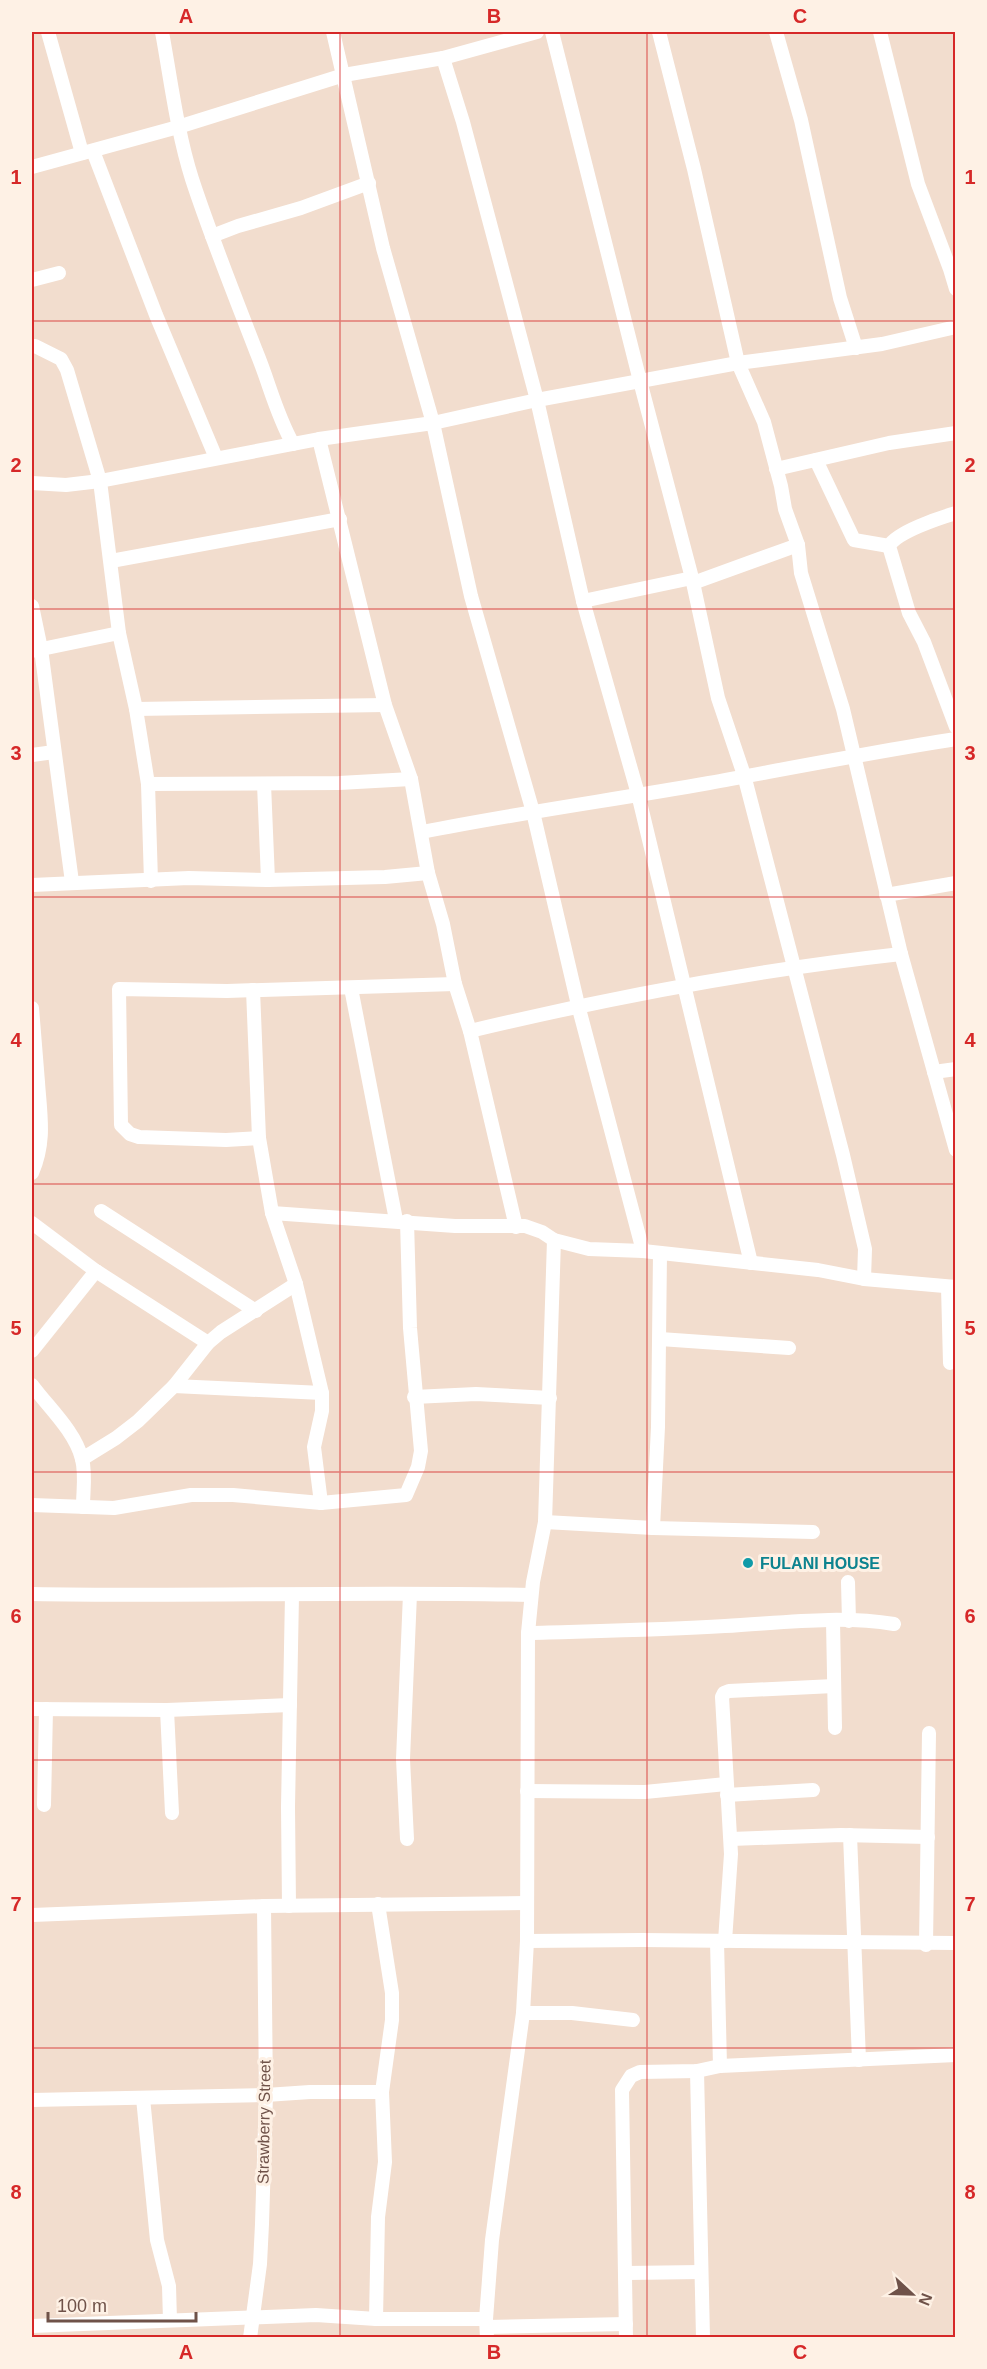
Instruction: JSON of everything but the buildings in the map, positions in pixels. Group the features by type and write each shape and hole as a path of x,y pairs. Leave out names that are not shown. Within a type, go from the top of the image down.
{"street":[{"path":"48,32 88,152 216,458"},
{"path":"162,32 178,126 192,178 260,360 280,421 293,444"},
{"path":"333,32 383,248 433,423 471,596 532,812 578,1005 643,1251"},
{"path":"32,166 178,126 344,75 444,58 537,32"},
{"path":"552,32 692,580 718,698 744,775 858,1215 865,1249 864,1279"},
{"path":"659,32 694,169 738,363 764,422 785,509 798,545 801,573 843,709 901,954 956,1150"},
{"path":"776,32 801,120 840,298 856,348"},
{"path":"880,32 918,184 956,289"},
{"path":"444,58 537,400 583,601 638,794 751,1263"},
{"path":"212,236 301,208 369,183"},
{"path":"32,280 59,273"},
{"path":"32,483 66,486 100,481 319,439 433,423 537,400 738,363 916,338 956,327"},
{"path":"36,346 61,359 67,370 100,481 119,633 136,709 148,784 151,881"},
{"path":"776,469 889,443 956,433"},
{"path":"319,439 385,705 411,779 428,873 443,924 455,984 470,1031 516,1227"},
{"path":"816,460 854,540 889,546"},
{"path":"956,513 904,534 892,540 889,546 909,613 924,642 956,728"},
{"path":"111,561 340,519"},
{"path":"583,601 692,580 798,545"},
{"path":"32,606 36,650 54,752 72,882"},
{"path":"36,650 119,633"},
{"path":"136,709 385,705"},
{"path":"422,832 956,739"},
{"path":"32,755 54,752"},
{"path":"148,784 339,783 411,779"},
{"path":"264,784 268,880"},
{"path":"32,885 234,878 268,880 428,873"},
{"path":"886,895 956,883"},
{"path":"470,1031 578,1005 832,961 901,954"},
{"path":"259,1138 226,1140 140,1137 130,1134 122,1125 119,989 253,990 455,984"},
{"path":"32,1505 114,1508 191,1495 233,1495 321,1503 406,1495 420,1457 402,1221 351,988"},
{"path":"253,990 259,1138 272,1213 296,1284 322,1393 322,1411 314,1447 321,1503"},
{"path":"32,1008 35,1101 43,1120 40,1144 32,1173"},
{"path":"934,1072 956,1069"},
{"path":"101,1211 256,1311"},
{"path":"272,1213 454,1226 533,1228 554,1240 589,1249 643,1251 830,1272 864,1279 952,1287 950,1363"},
{"path":"32,1223 96,1271 208,1343"},
{"path":"487,2328 492,2240 523,2013 527,1941 528,1633 531,1595 545,1522 554,1240"},
{"path":"653,1528 660,1339 660,1254"},
{"path":"32,1351 96,1271"},
{"path":"82,1459 130,1427 174,1386 208,1343 236,1321 256,1311 296,1284"},
{"path":"660,1339 789,1348"},
{"path":"32,1385 77,1447 82,1459 83,1507"},
{"path":"174,1386 322,1393"},
{"path":"414,1396 477,1394 550,1398"},
{"path":"545,1522 653,1528 813,1532"},
{"path":"848,1582 849,1621"},
{"path":"32,1594 136,1597 531,1595"},
{"path":"407,1839 403,1759 410,1594"},
{"path":"289,1906 288,1807 292,1595"},
{"path":"528,1633 651,1630 833,1621 894,1624"},
{"path":"833,1621 835,1728"},
{"path":"720,2066 721,1941 731,1839 722,1697 724,1693 834,1686"},
{"path":"44,1805 39,1709 167,1710 290,1705"},
{"path":"167,1710 172,1813"},
{"path":"926,1945 929,1733"},
{"path":"527,1791 813,1790"},
{"path":"731,1839 850,1835 927,1837"},
{"path":"850,1835 859,2060"},
{"path":"32,1915 264,1906 527,1903"},
{"path":"375,2319 377,2247 385,2162 382,2092 390,2048 392,1993 378,1904"},
{"name":"Strawberry Street","path":"250,2337 262,2234 266,2095 264,1906"},
{"path":"527,1941 721,1941 926,1945 956,1943"},
{"path":"523,2013 572,2013 633,2020"},
{"path":"32,2326 316,2315 487,2328 626,2331 622,2090 631,2076 640,2072 697,2070 720,2066 956,2055"},
{"path":"697,2070 704,2337"},
{"path":"32,2100 382,2092"},
{"path":"143,2098 157,2241 169,2286 170,2320"},
{"path":"626,2273 701,2272"},
{"path":"139,2337 140,2323"}],"shaded area":[{"path":"32,32 955,32 955,2337 32,2337"}],"place":[{"name":"FULANI HOUSE","path":"748,1563"}]}
